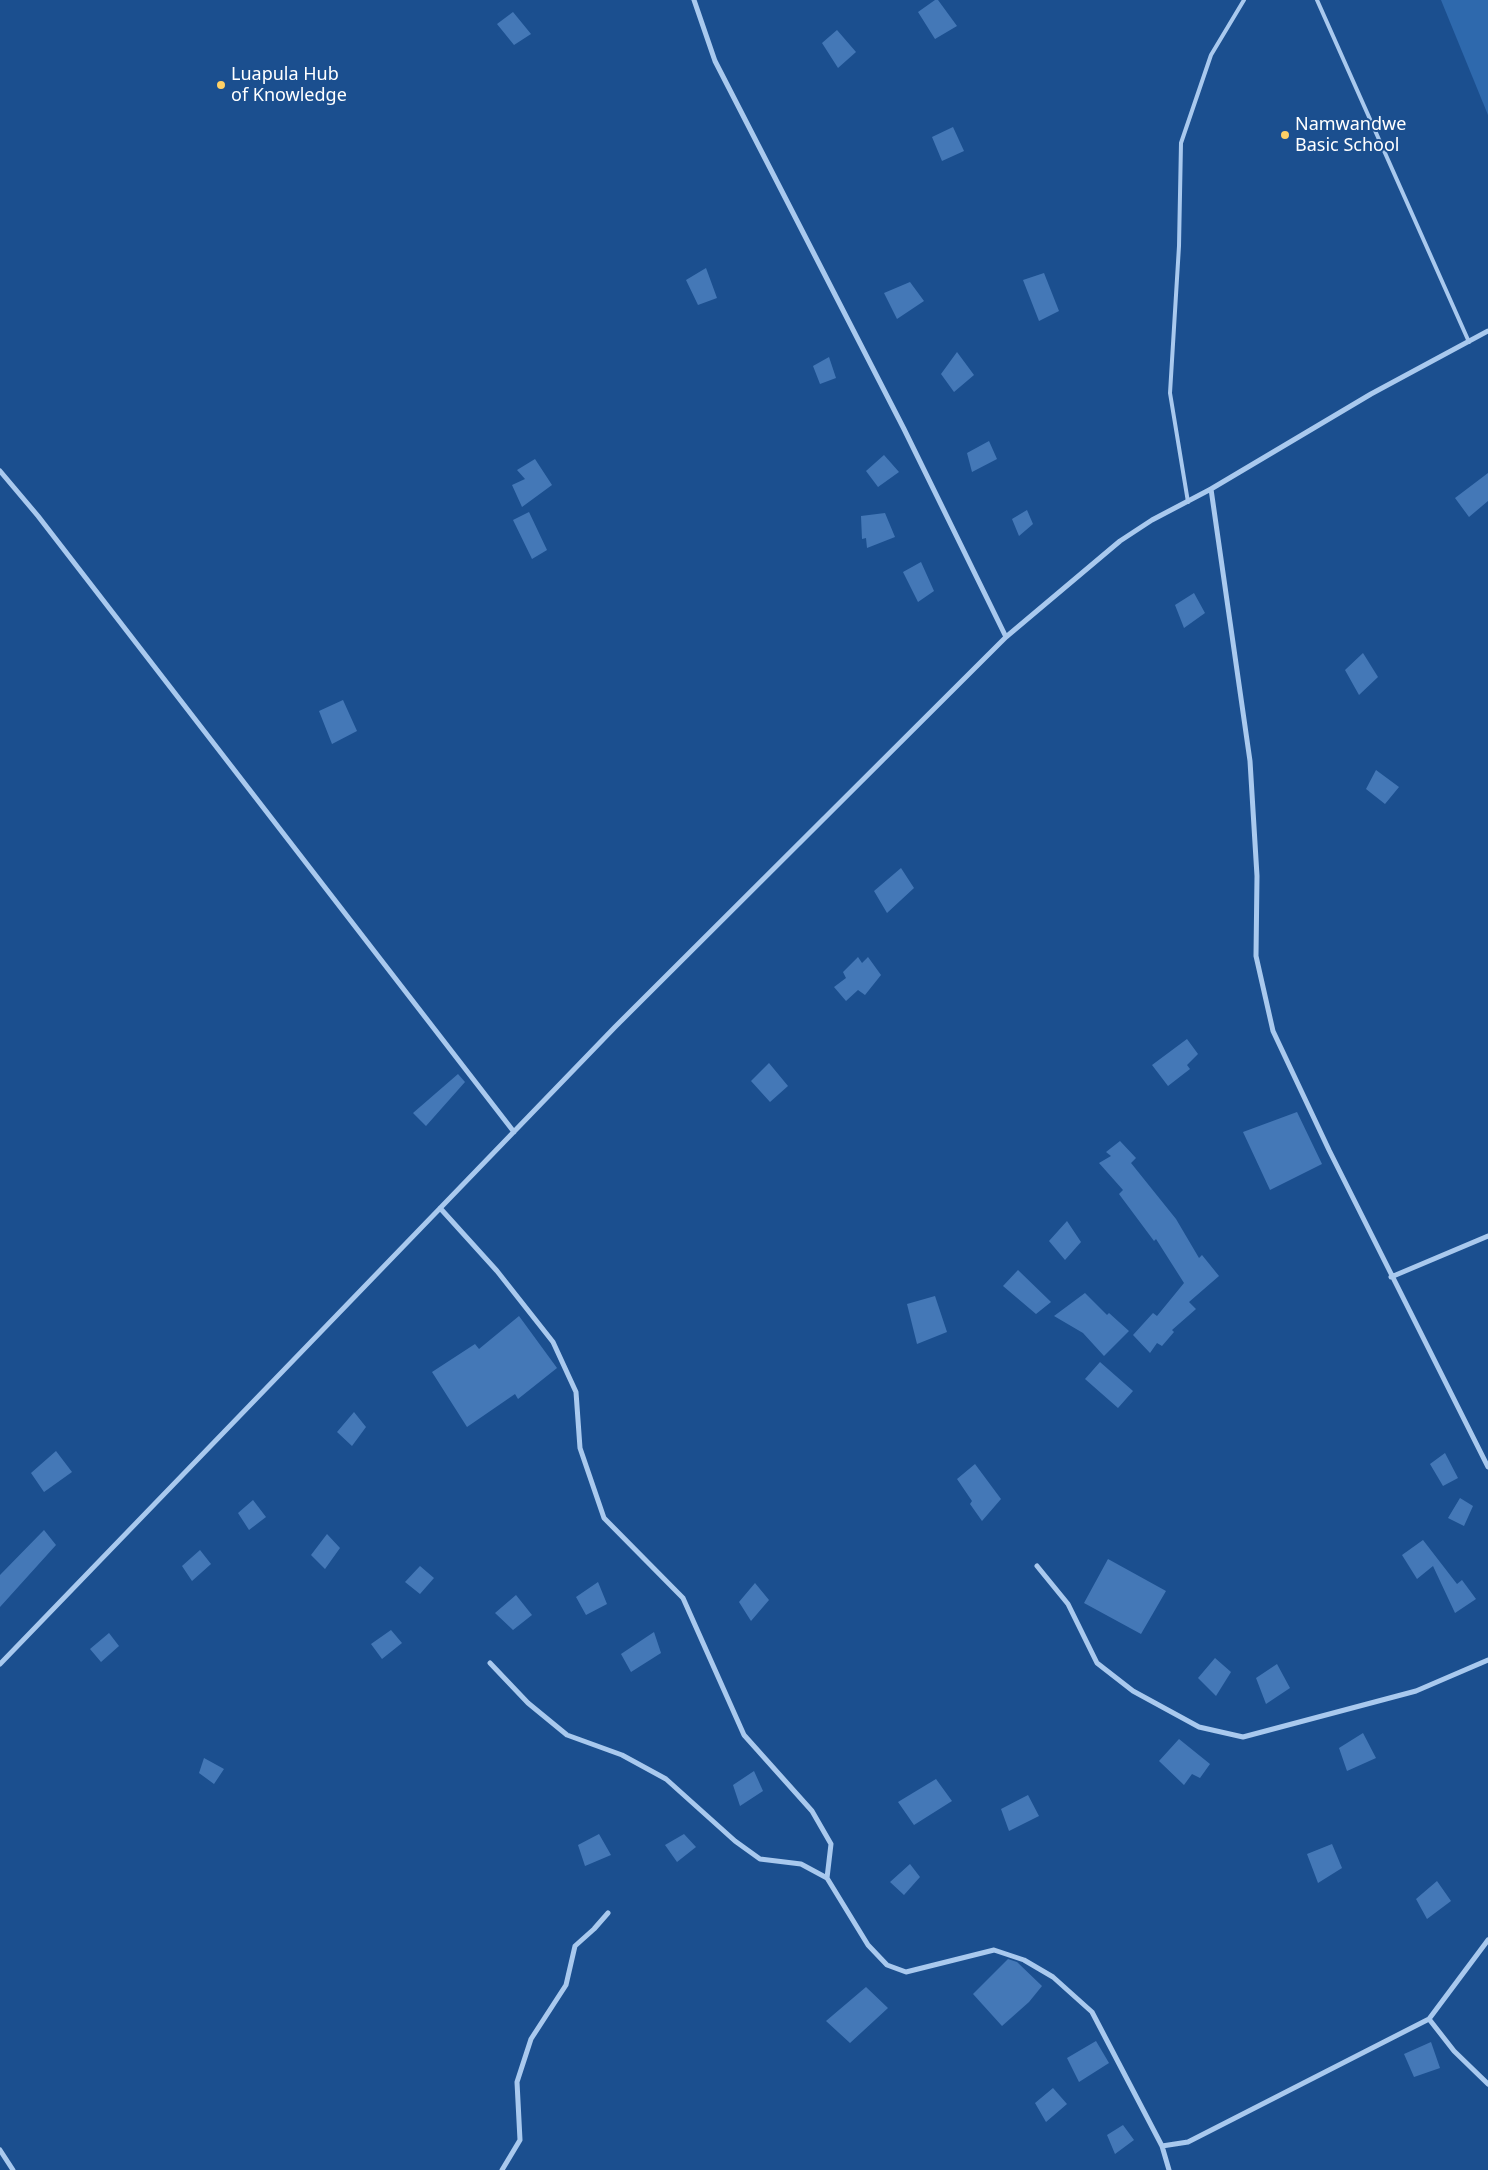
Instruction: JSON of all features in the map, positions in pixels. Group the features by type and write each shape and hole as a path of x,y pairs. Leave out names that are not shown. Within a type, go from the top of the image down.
{"street":[{"path":"694,0 715,61 904,430 1006,637"},
{"path":"0,1664 514,1132 804,837 1006,637 1120,541 1371,394 1488,331"},
{"path":"0,471 38,516 514,1132"},
{"path":"1211,489 1250,761 1257,876 1256,956 1273,1031 1391,1277 1488,1467"},
{"path":"440,1208 497,1271 553,1342 576,1392 580,1448 604,1518 683,1598 744,1735 812,1811 831,1844 827,1878"},
{"path":"1391,1277 1488,1236"},
{"path":"1037,1566 1068,1604 1098,1663 1133,1691 1199,1727 1244,1737 1416,1691 1488,1660"},
{"path":"490,1663 528,1703 567,1735 622,1755 666,1779 735,1841 760,1859 801,1864 827,1878 868,1946 887,1965 906,1972 994,1950 1024,1960 1053,1977 1092,2012 1162,2146 1169,2170"},
{"path":"502,2170 520,2140 517,2082 531,2039 566,1985 574,1946 594,1929 608,1913"},
{"path":"1162,2146 1188,2142 1429,2019 1488,1940"},
{"path":"1429,2019 1454,2051 1488,2084"},
{"path":"0,2150 13,2170"}],"lane":[{"path":"1188,502 1170,393 1179,246 1181,143 1212,55 1244,0"},
{"path":"1317,0 1469,342"}],"shaded area":[{"path":"1441,0 1488,0 1488,115"}],"building":[{"path":"935,0 938,0 957,26 935,39 918,12"},
{"path":"513,12 531,34 514,45 497,24"},
{"path":"837,30 856,52 838,68 822,43"},
{"path":"953,127 964,151 942,161 932,137"},
{"path":"706,268 717,298 698,305 686,280"},
{"path":"1044,273 1059,311 1039,321 1023,280"},
{"path":"910,282 924,301 897,319 884,293"},
{"path":"957,352 974,375 954,392 941,374"},
{"path":"829,357 836,378 820,384 813,366"},
{"path":"989,441 997,459 972,472 967,453"},
{"path":"884,455 899,472 878,487 866,471"},
{"path":"535,459 552,485 522,507 512,485 525,479 517,470"},
{"path":"1488,473 1488,501 1469,517 1455,498"},
{"path":"1027,510 1033,524 1019,536 1012,519"},
{"path":"529,512 547,550 532,559 513,520"},
{"path":"885,513 895,537 867,548 866,538 862,539 861,516"},
{"path":"921,562 934,591 918,602 903,572"},
{"path":"1194,593 1205,613 1184,628 1175,605"},
{"path":"1363,653 1378,677 1359,695 1345,670"},
{"path":"343,700 357,731 332,744 319,711"},
{"path":"1376,770 1399,787 1385,804 1366,789"},
{"path":"901,868 914,888 887,913 874,891"},
{"path":"858,957 862,963 868,957 881,975 865,995 858,990 846,1001 834,987 846,978 843,972"},
{"path":"1187,1039 1198,1054 1187,1065 1190,1069 1168,1086 1152,1065"},
{"path":"769,1063 788,1086 770,1102 751,1081"},
{"path":"458,1074 465,1082 426,1126 413,1113"},
{"path":"1297,1112 1322,1164 1270,1190 1243,1132"},
{"path":"1120,1141 1136,1158 1131,1163 1176,1219 1199,1258 1202,1255 1219,1276 1189,1302 1196,1309 1172,1330 1174,1332 1162,1346 1157,1343 1150,1353 1133,1335 1153,1313 1157,1316 1184,1283 1156,1239 1154,1241 1119,1194 1123,1190 1099,1163 1111,1156 1106,1152"},
{"path":"1067,1221 1081,1242 1065,1260 1049,1241"},
{"path":"1018,1270 1051,1302 1036,1314 1003,1286"},
{"path":"1085,1293 1107,1315 1109,1313 1129,1331 1104,1356 1083,1333 1054,1316"},
{"path":"935,1296 947,1332 917,1344 907,1304"},
{"path":"519,1316 557,1368 518,1399 515,1394 467,1427 432,1372 475,1344 479,1349"},
{"path":"1100,1362 1133,1391 1118,1408 1085,1379"},
{"path":"354,1412 366,1427 352,1446 337,1432"},
{"path":"56,1451 72,1472 44,1492 31,1473"},
{"path":"1445,1453 1458,1478 1443,1486 1430,1464"},
{"path":"975,1464 1001,1499 982,1521 970,1504 972,1501 957,1479"},
{"path":"1460,1498 1473,1506 1464,1526 1448,1518"},
{"path":"253,1500 266,1517 249,1530 238,1513"},
{"path":"44,1530 56,1545 0,1607 0,1575"},
{"path":"327,1534 340,1548 325,1569 311,1555"},
{"path":"1423,1540 1457,1584 1462,1580 1476,1599 1455,1613 1433,1566 1417,1579 1402,1555"},
{"path":"200,1550 211,1564 192,1581 182,1566"},
{"path":"1108,1559 1166,1591 1141,1634 1084,1603"},
{"path":"420,1566 434,1578 420,1594 405,1582"},
{"path":"598,1582 607,1604 586,1615 576,1597"},
{"path":"755,1583 769,1600 751,1621 739,1602"},
{"path":"516,1595 532,1615 513,1630 495,1613"},
{"path":"391,1630 402,1643 382,1659 371,1644"},
{"path":"654,1632 661,1653 631,1672 621,1654"},
{"path":"109,1633 119,1646 101,1662 90,1649"},
{"path":"1215,1658 1231,1672 1216,1696 1198,1678"},
{"path":"1277,1664 1290,1688 1266,1704 1256,1678"},
{"path":"1363,1733 1376,1758 1347,1771 1339,1748"},
{"path":"1179,1739 1210,1764 1200,1778 1192,1774 1184,1785 1159,1761"},
{"path":"204,1758 224,1769 214,1784 199,1773"},
{"path":"754,1771 763,1791 740,1806 733,1785"},
{"path":"936,1779 952,1801 914,1825 898,1802"},
{"path":"1028,1795 1039,1816 1009,1831 1001,1809"},
{"path":"599,1834 611,1855 585,1866 578,1845"},
{"path":"684,1834 696,1847 677,1862 665,1845"},
{"path":"1332,1844 1342,1868 1318,1883 1307,1854"},
{"path":"910,1864 920,1877 904,1895 890,1882"},
{"path":"1437,1881 1451,1901 1427,1919 1416,1899"},
{"path":"1008,1959 1017,1962 1042,1986 1029,2002 1002,2026 973,1994"},
{"path":"866,1987 888,2008 850,2043 826,2021"},
{"path":"1096,2041 1109,2063 1079,2082 1067,2058"},
{"path":"1431,2042 1440,2068 1414,2077 1404,2054"},
{"path":"1053,2088 1067,2104 1046,2122 1035,2103"},
{"path":"1123,2125 1134,2140 1115,2154 1107,2135"}],"place":[{"name":"Luapula Hub of Knowledge","path":"221,85"},
{"name":"Namwandwe Basic School","path":"1285,135"}]}
